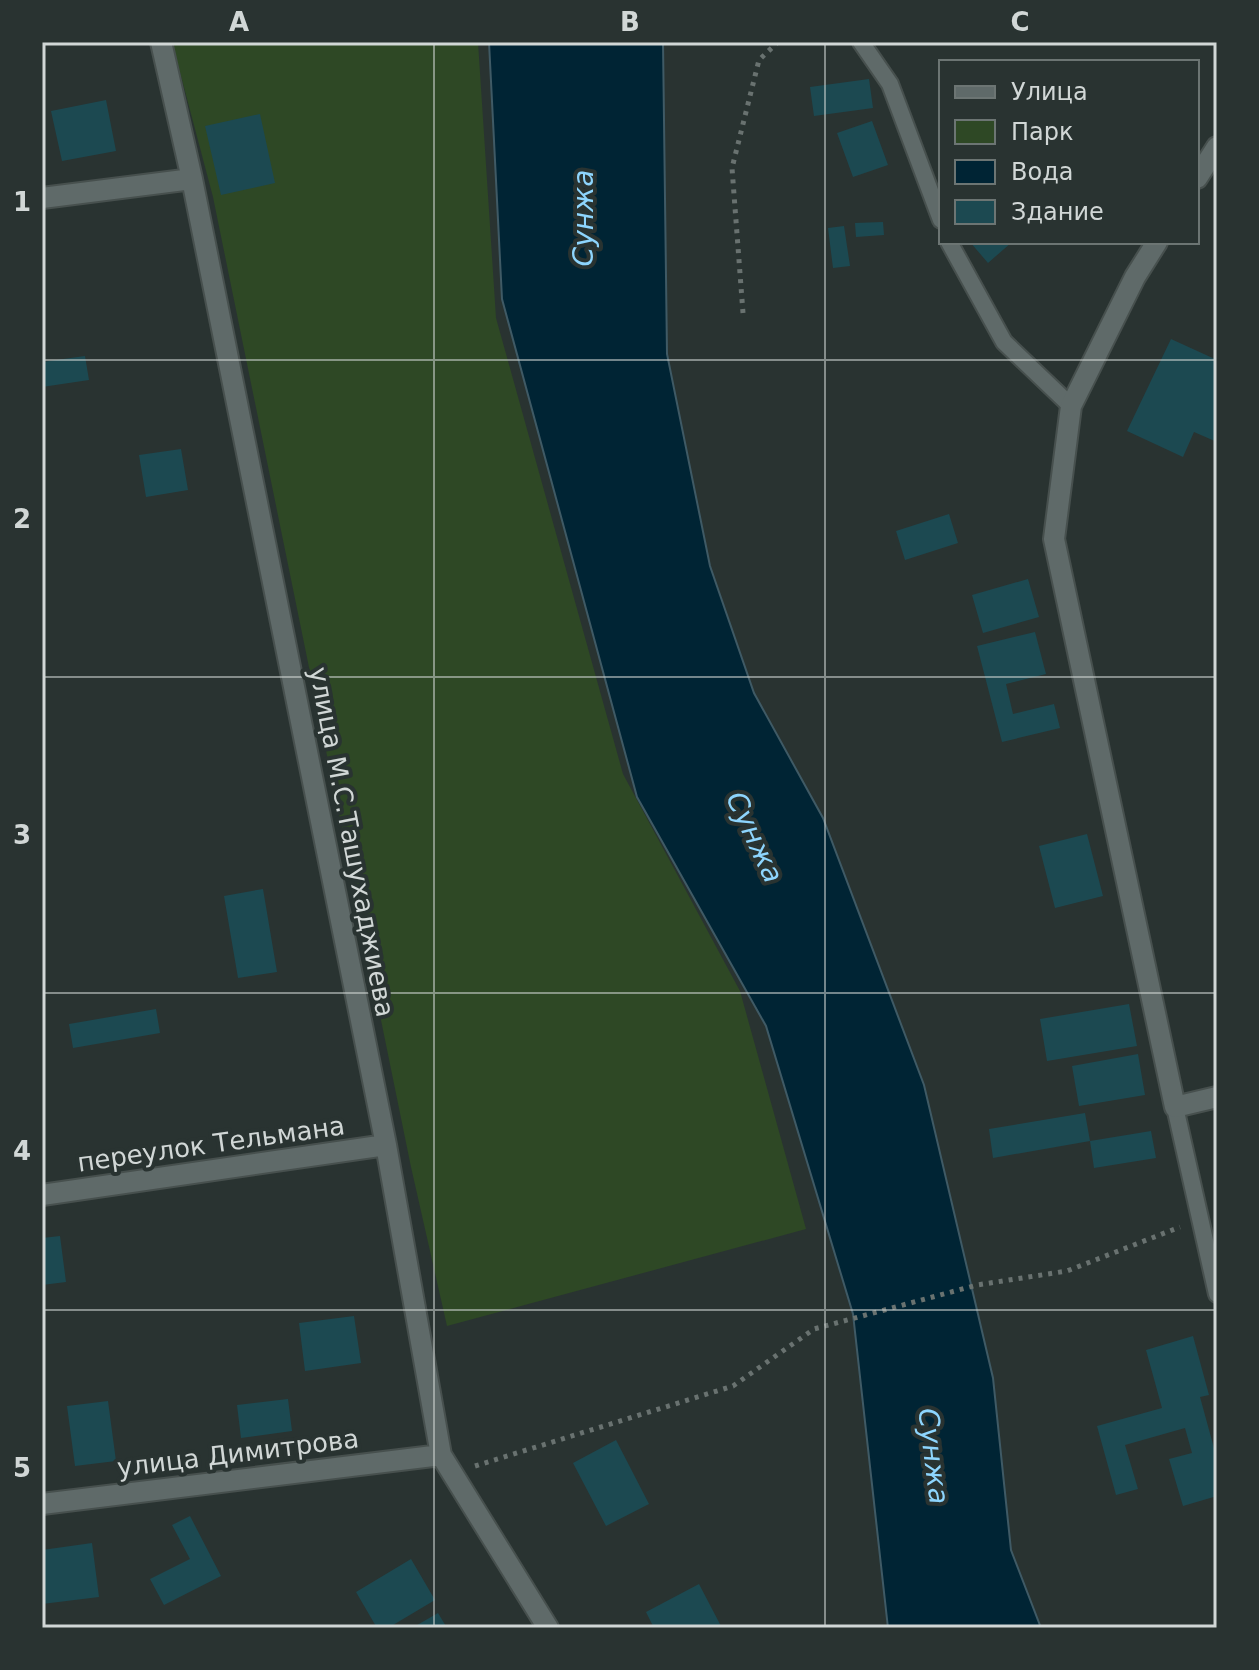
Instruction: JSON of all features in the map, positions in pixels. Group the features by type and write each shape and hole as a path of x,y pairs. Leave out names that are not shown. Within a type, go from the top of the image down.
{"street":[{"name":"улица М.С.Ташухаджиева","path":"161,42 192,179 386,1145 441,1455 548,1628"},
{"path":"1199,175 1217,147"},
{"path":"42,198 192,179"},
{"path":"1156,244 1135,277 1071,406 1054,539 1175,1107 1217,1097"},
{"name":"переулок Тельмана","path":"42,1195 386,1145"},
{"name":"улица Димитрова","path":"42,1504 441,1455"}],"lane":[{"path":"861,42 890,84 939,215"},
{"path":"950,244 1004,342 1071,406"},
{"path":"1175,1107 1217,1294"}],"path":[{"path":"743,313 732,168 759,60 778,42"},
{"path":"453,1474 497,1457 640,1417 733,1386 814,1329 977,1285 1067,1271 1199,1219"}],"green space":[{"path":"172,42 478,42 496,318 623,774 740,991 806,1229 447,1326 411,1167 213,197"}],"water":[{"name":"Сунжа","path":"489,42 663,42 667,354 710,566 754,693 823,818 924,1085 993,1378 1011,1550 1041,1628 888,1628 853,1314 766,1026 637,797 502,299"}],"building":[{"path":"869,79 873,108 814,116 810,87"},
{"path":"106,100 116,151 62,161 51,111"},
{"path":"260,114 275,183 221,195 205,126"},
{"path":"872,121 888,165 853,177 837,133"},
{"path":"883,222 884,235 856,237 855,223"},
{"path":"844,226 850,266 833,268 828,228"},
{"path":"972,244 1010,244 988,263"},
{"path":"1171,339 1217,360 1217,442 1194,432 1183,457 1127,431"},
{"path":"85,356 89,380 42,387 42,362"},
{"path":"181,449 188,490 146,497 139,455"},
{"path":"949,514 958,543 905,560 896,531"},
{"path":"1028,579 1039,617 983,633 972,595"},
{"path":"1035,632 1046,674 1006,684 1013,714 1054,704 1060,728 1002,742 977,646"},
{"path":"1087,834 1103,896 1055,908 1039,846"},
{"path":"263,889 277,972 238,978 224,896"},
{"path":"1129,1004 1137,1046 1047,1061 1040,1019"},
{"path":"156,1009 160,1033 73,1048 69,1024"},
{"path":"1138,1054 1145,1095 1079,1106 1072,1066"},
{"path":"1085,1113 1090,1141 993,1158 989,1129"},
{"path":"1151,1131 1156,1158 1094,1168 1090,1141"},
{"path":"60,1236 66,1282 42,1285 42,1238"},
{"path":"354,1316 361,1363 305,1371 299,1323"},
{"path":"1193,1336 1209,1395 1200,1397 1217,1459 1217,1496 1183,1506 1169,1459 1192,1453 1185,1428 1125,1445 1138,1489 1116,1495 1097,1426 1162,1408 1146,1350"},
{"path":"288,1399 292,1431 241,1438 237,1405"},
{"path":"108,1401 116,1461 75,1466 67,1406"},
{"path":"616,1440 649,1504 606,1526 573,1463"},
{"path":"190,1516 221,1576 164,1605 150,1579 190,1559 172,1525"},
{"path":"92,1543 99,1597 42,1604 42,1550"},
{"path":"411,1559 435,1600 388,1628 377,1628 356,1592"},
{"path":"699,1584 722,1628 654,1628 646,1612"},
{"path":"438,1613 447,1628 412,1628"}]}
